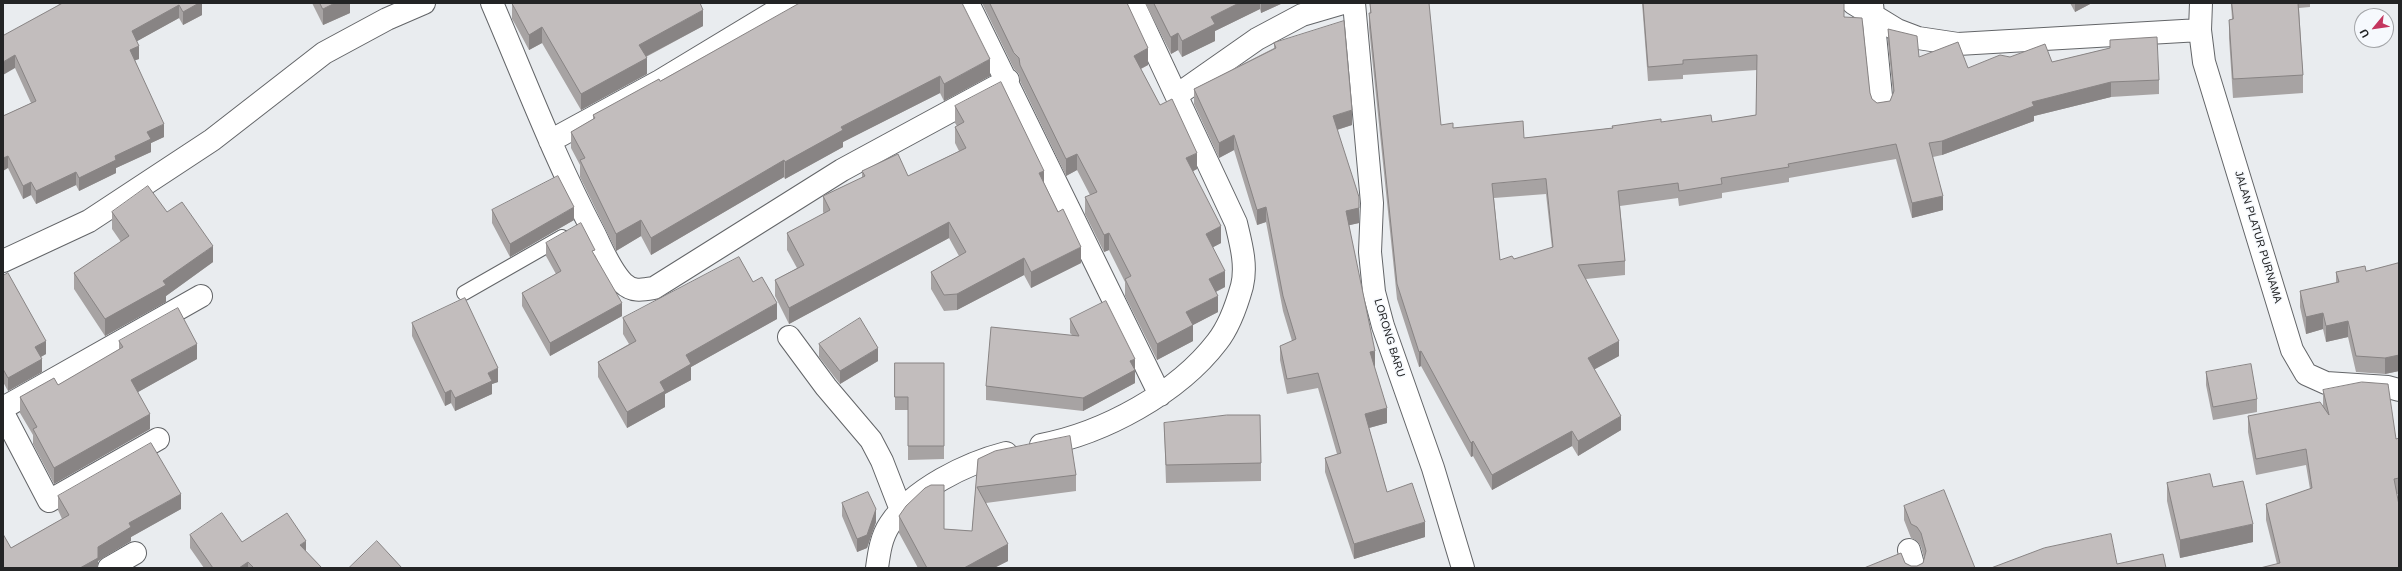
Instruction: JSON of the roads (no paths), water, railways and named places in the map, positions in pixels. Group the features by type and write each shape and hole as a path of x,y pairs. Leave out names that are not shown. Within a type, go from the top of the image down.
{"street":[{"path":"3,261 89,221 212,140 324,53 387,19 424,3"},
{"path":"492,3 550,141 588,222 622,283 632,290 640,291 654,288 842,170 1008,80"},
{"path":"550,141 660,81 790,3"},
{"path":"968,3 1008,80 1160,395"},
{"path":"878,568 882,538 889,524 900,510 922,493 982,459 1060,441 1108,422 1160,395 1198,364 1218,341 1231,316 1242,286 1244,260 1236,223 1177,94 1133,3"},
{"path":"1177,94 1257,39 1302,16 1343,3"},
{"name":"LORONG BARU","path":"1354,3 1372,203 1370,252 1374,292 1383,326 1433,468 1463,568"},
{"path":"1853,3 1872,9 1897,30 1918,38 1958,44 2200,30"},
{"name":"JALAN PLATUR PURNAMA","path":"2201,3 2200,30 2204,62 2292,350 2306,374 2326,383 2399,389"},
{"path":"1872,9 1882,106"},
{"path":"3,408 201,296"},
{"path":"789,337 826,387 871,440 882,461 900,510"},
{"path":"3,413 49,501 158,439"},
{"path":"109,568 135,553"}],"lane":[{"path":"464,293 588,222"}]}
